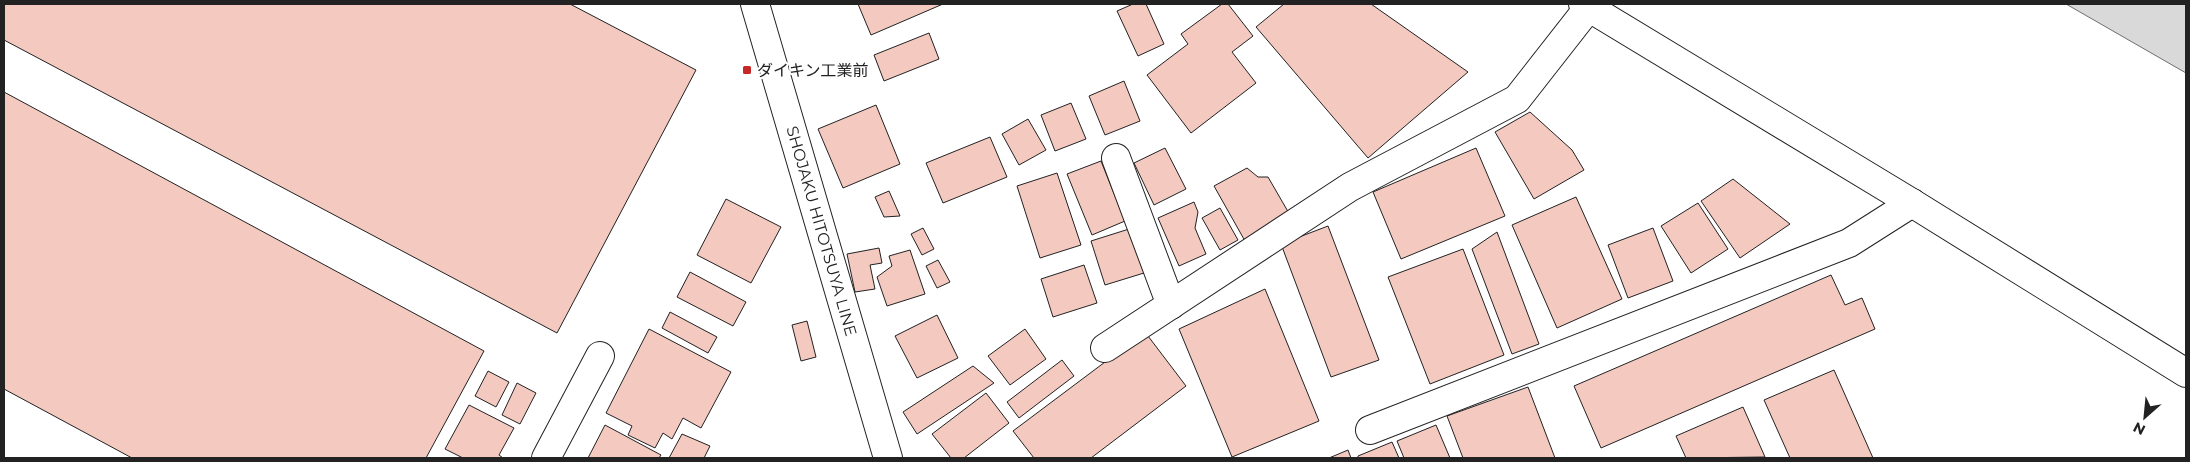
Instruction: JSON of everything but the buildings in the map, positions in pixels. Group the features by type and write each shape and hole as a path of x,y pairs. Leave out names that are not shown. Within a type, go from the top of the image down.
{"street":[{"name":"SHOJAKU HITOTSUYA LINE","path":"756,4 888,458"},
{"path":"1104,348 1350,187 1517,98 1586,6 1912,203 2186,373"},
{"path":"1116,158 1170,305"},
{"path":"1370,430 1849,243 1912,203"},
{"path":"546,458 600,356"}],"shaded area":[{"path":"2066,4 2186,4 2186,73"}],"place":[{"name":"ダイキン工業前","path":"747,70"}]}
